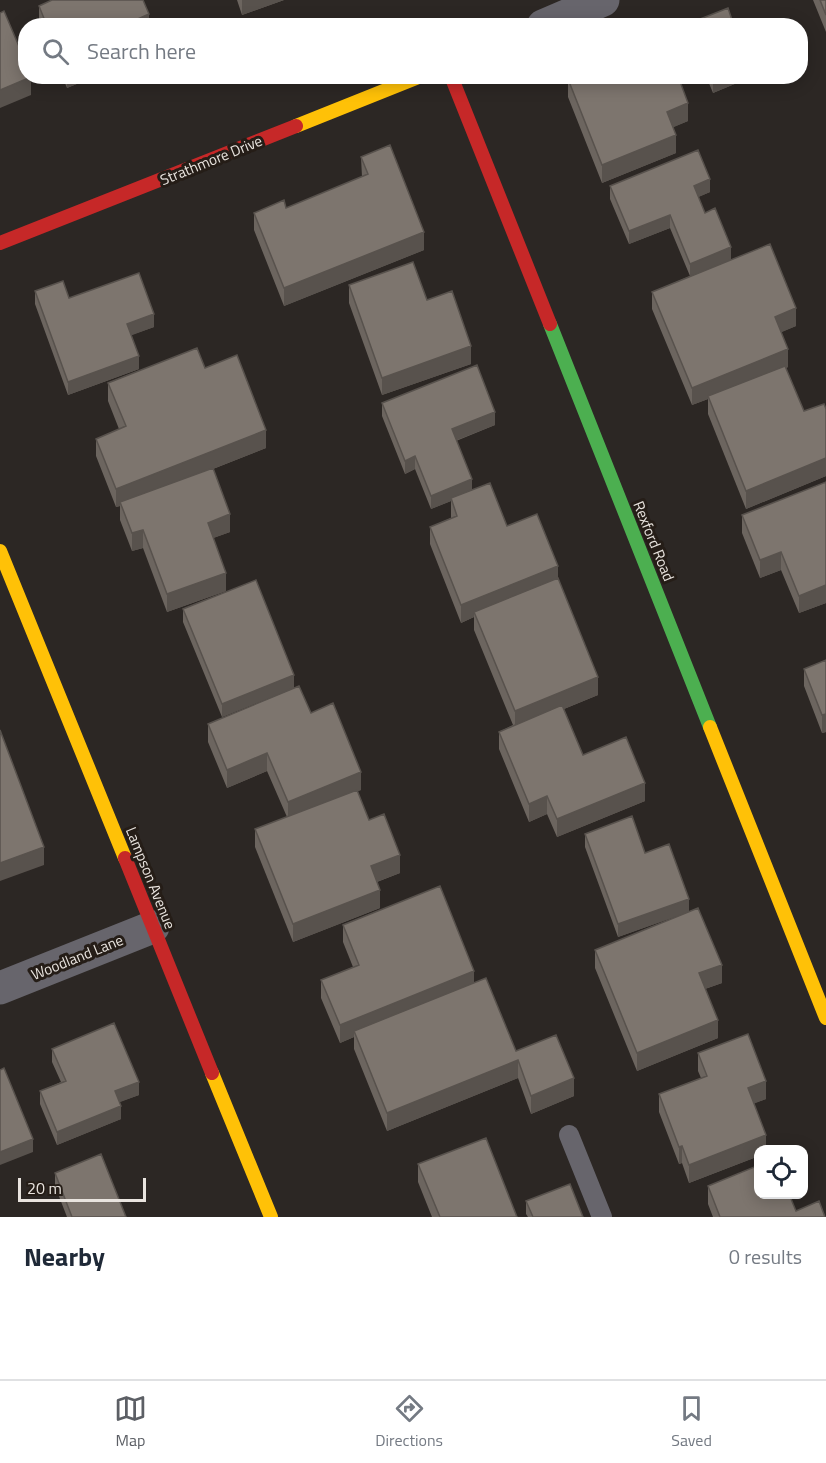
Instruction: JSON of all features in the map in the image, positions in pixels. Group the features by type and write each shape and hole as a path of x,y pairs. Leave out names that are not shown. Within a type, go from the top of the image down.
{"street":[{"path":"561,18 603,0"},
{"name":"Strathmore Drive","path":"0,243 401,84"},
{"name":"Rexford Road","path":"454,84 826,1018"},
{"name":"Lampson Avenue","path":"0,552 271,1217"},
{"name":"Woodland Lane","path":"0,988 153,927"}],"lane":[{"path":"569,1135 602,1217"}],"building":[{"path":"52,0 143,0 149,14 140,18 44,18 39,6"},
{"path":"820,0 826,0 826,15"},
{"path":"728,8 731,18 703,18"},
{"path":"4,11 18,44 18,82 0,90 0,13"},
{"path":"570,84 681,84 688,103 667,112 676,135 602,165"},
{"path":"390,145 424,232 284,288 254,213 284,200 286,208 368,174 361,157"},
{"path":"698,150 710,179 694,186 705,213 715,208 731,247 690,264 670,215 629,231 610,186"},
{"path":"770,244 796,308 775,317 788,349 692,388 652,292"},
{"path":"413,262 427,300 452,291 471,346 382,378 349,285"},
{"path":"139,273 154,314 127,324 139,356 68,382 35,291 63,281 69,298"},
{"path":"197,348 205,368 237,355 266,430 116,489 96,439 126,426 108,383"},
{"path":"477,365 495,412 452,429 472,479 431,496 415,456 405,461 382,403"},
{"path":"785,366 804,411 824,404 826,409 826,458 746,491 708,396"},
{"path":"213,468 230,514 208,523 226,573 167,594 143,530 132,533 120,502"},
{"path":"826,482 826,585 799,596 781,552 760,560 742,515"},
{"path":"490,483 507,526 537,514 558,566 461,605 430,527 457,516 451,498"},
{"path":"558,578 598,677 515,711 474,612"},
{"path":"256,580 294,675 222,704 183,609"},
{"path":"826,660 826,714 822,715 804,669"},
{"path":"299,686 311,713 333,703 361,772 288,802 267,753 227,770 208,724"},
{"path":"562,705 583,755 626,737 645,783 557,819 547,796 529,804 499,732"},
{"path":"0,730 44,847 0,863"},
{"path":"357,790 369,820 384,814 400,855 371,866 380,890 293,924 255,829"},
{"path":"632,816 645,853 669,844 689,899 618,924 585,834"},
{"path":"440,886 474,971 340,1025 321,980 359,965 343,925"},
{"path":"698,908 722,965 699,973 718,1020 637,1053 595,950"},
{"path":"486,978 516,1051 556,1035 574,1078 531,1096 518,1060 387,1113 354,1031"},
{"path":"114,1023 139,1082 115,1091 121,1106 57,1132 40,1091 66,1081 52,1049"},
{"path":"748,1034 766,1081 748,1088 766,1135 689,1165 682,1146 679,1147 659,1094 707,1076 698,1053"},
{"path":"4,1068 33,1139 0,1152 0,1070"},
{"path":"486,1138 517,1217 440,1217 418,1164"},
{"path":"101,1154 126,1217 72,1217 55,1173"},
{"path":"754,1167 754,1199 791,1199 796,1211 819,1201 825,1217 720,1217 708,1186"},
{"path":"570,1184 583,1217 533,1217 526,1201"}],"traffic: fast":[{"path":"550,324 710,727"}],"traffic: slow":[{"path":"296,126 401,84"},
{"path":"0,551 125,858"},
{"path":"710,727 826,1018"},
{"path":"212,1073 271,1217"}],"traffic: jam":[{"path":"454,84 550,324"},
{"path":"0,243 296,126"},
{"path":"125,858 212,1073"}]}
